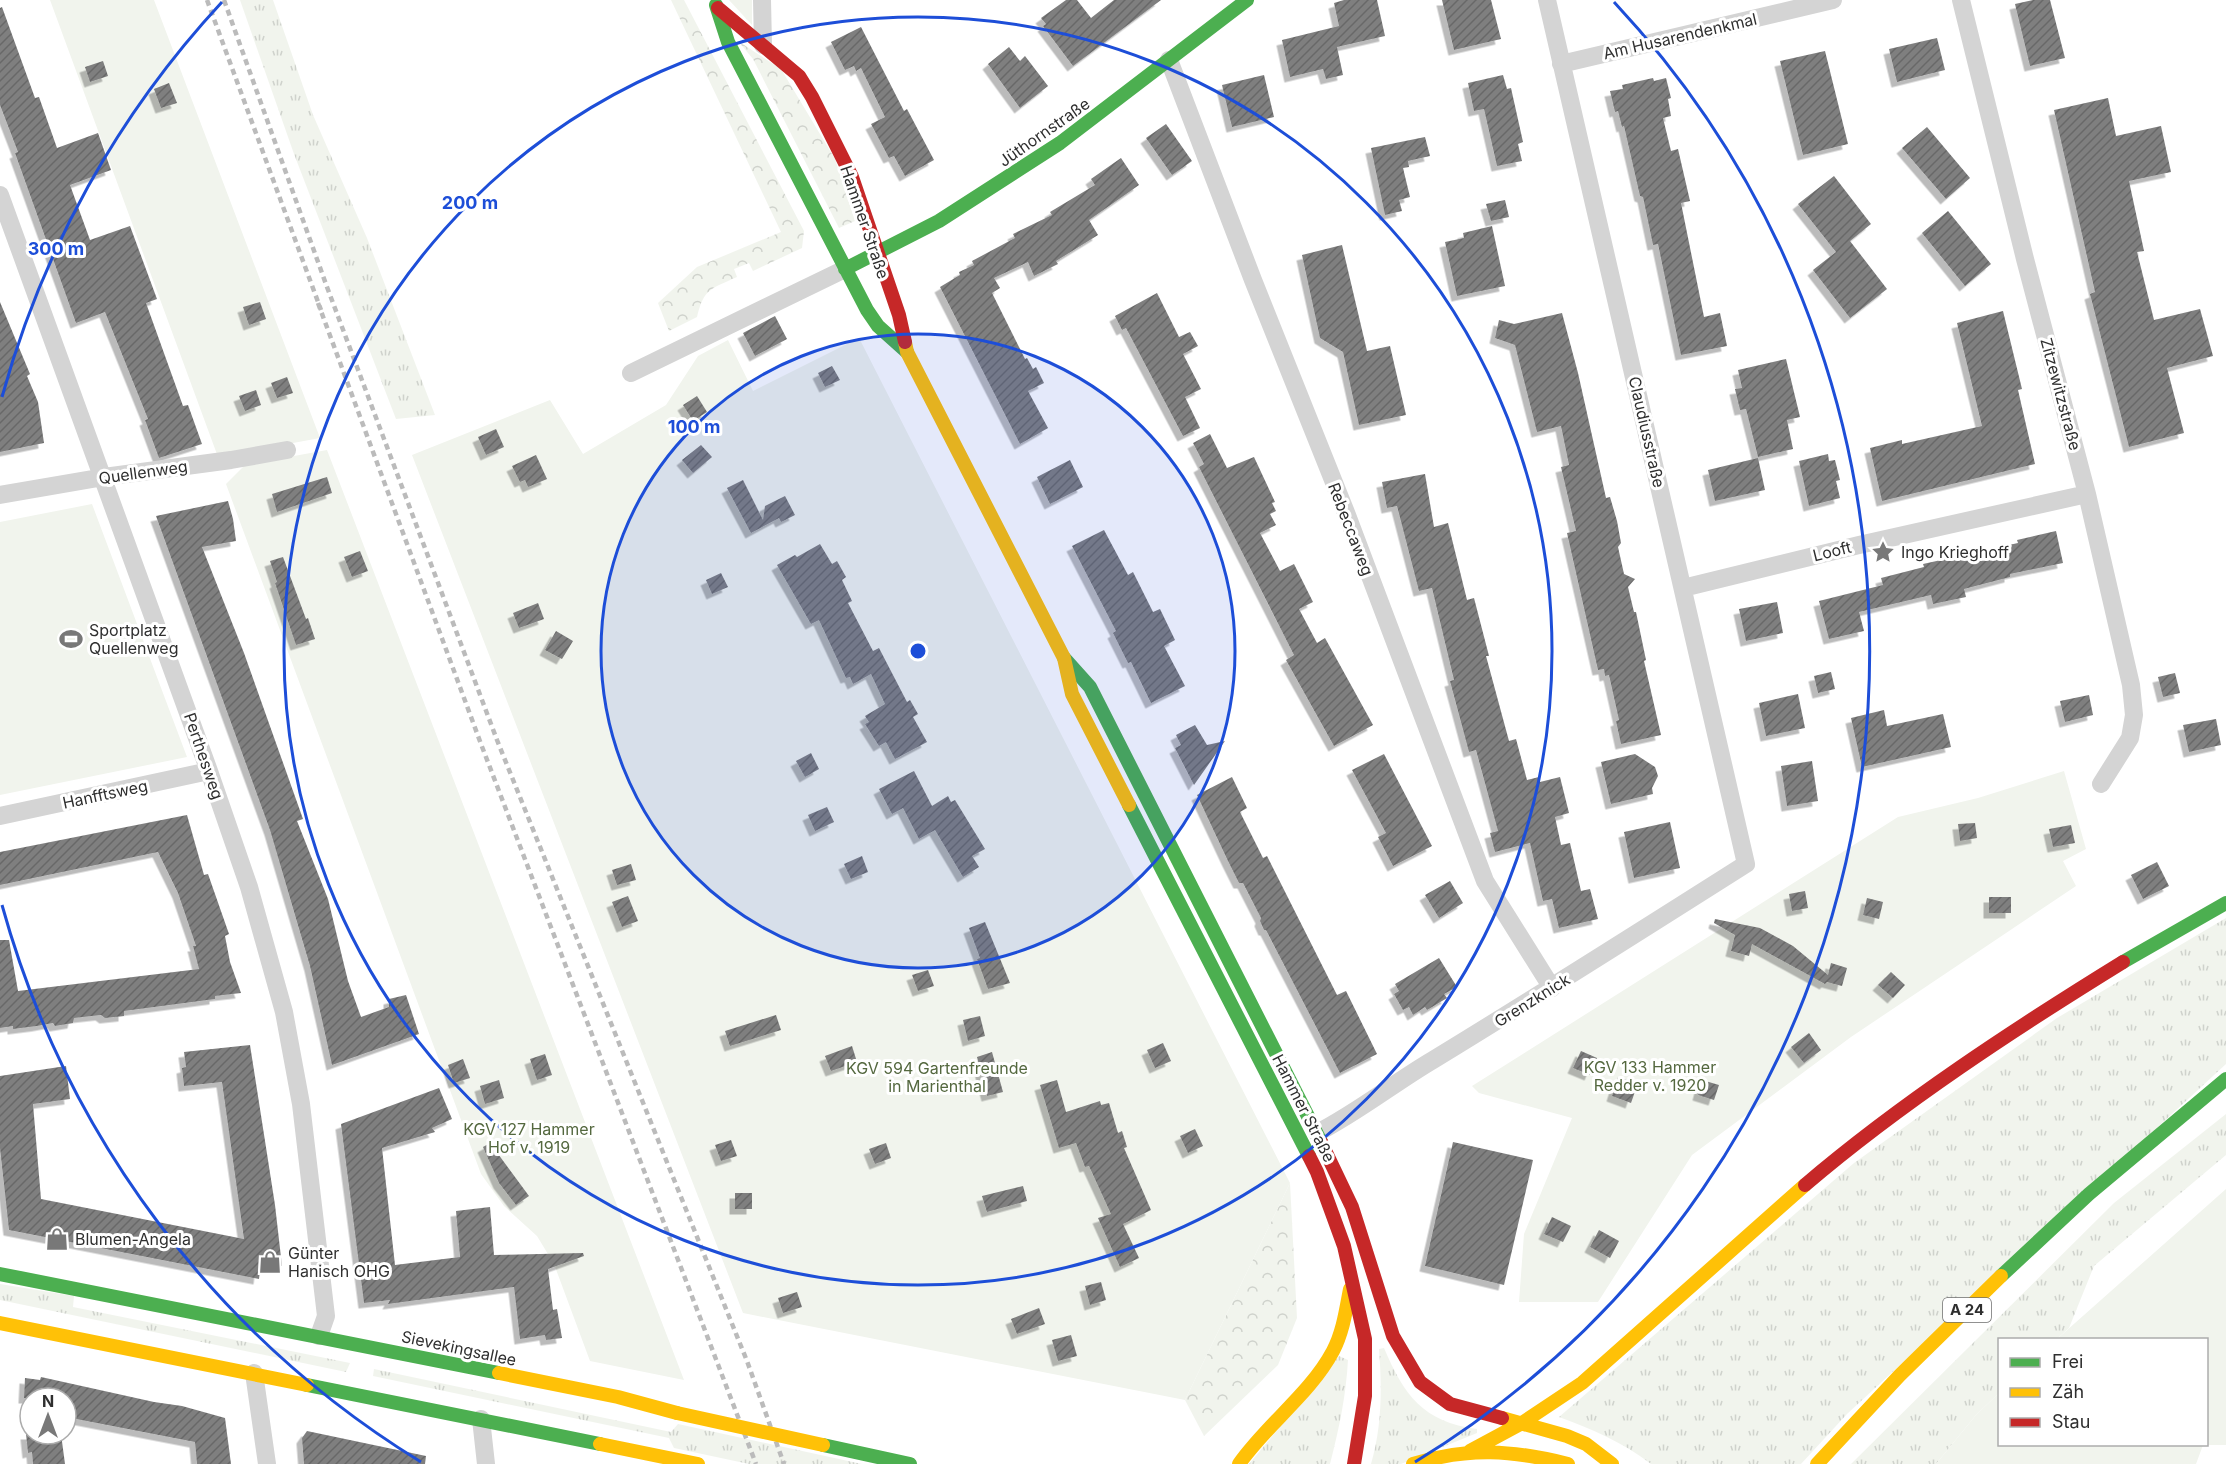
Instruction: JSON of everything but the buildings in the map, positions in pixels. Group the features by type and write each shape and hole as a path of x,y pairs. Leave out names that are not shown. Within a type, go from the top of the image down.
{"main road":[{"name":"Jüthornstraße","path":"845,269 939,221 1051,149 1247,0"},
{"name":"Hammer Straße","path":"716,4 799,76 813,98 852,177 899,315 907,352 1064,658 1072,694 1317,1172 1344,1246 1365,1339 1365,1396 1354,1464"},
{"name":"Hammer Straße","path":"716,4 728,42 845,269 878,326 907,352"},
{"name":"Hammer Straße","path":"1064,658 1090,687 1317,1133 1352,1207 1393,1336 1412,1372 1430,1391 1450,1404 1567,1436 1586,1444 1612,1464"},
{"path":"1470,1451 1522,1423 1582,1383 1825,1168 1931,1089 2079,989 2140,951 2226,903"},
{"name":"A 24","path":"1817,1464 1870,1406 2045,1233 2125,1162 2226,1080"},
{"name":"Sievekingsallee","path":"0,1274 618,1397 677,1413 910,1464"},
{"path":"1239,1464 1251,1445 1300,1393 1333,1351 1340,1335 1352,1282"},
{"path":"0,1323 697,1464"},
{"path":"1413,1464 1431,1458 1470,1451 1521,1452 1568,1464"}],"street":[{"path":"762,0 763,45"},
{"name":"Claudiusstraße","path":"1547,0 1746,864"},
{"name":"Am Husarendenkmal","path":"1562,64 1833,0"},
{"name":"Zitzewitzstraße","path":"1961,0 2025,259 2087,494 2131,685 2134,715 2130,738 2101,784"},
{"name":"Rebeccaweg","path":"1169,60 1253,280 1347,515 1485,881 1552,988"},
{"name":"Perthesweg","path":"0,195 104,477 249,887 286,1023 301,1104 326,1316 319,1336"},
{"name":"Hammer Straße","path":"631,373 845,269"},
{"name":"Quellenweg","path":"0,495 287,450"},
{"name":"Looft","path":"1683,588 1859,545 2087,494"},
{"name":"Hanfftsweg","path":"0,816 209,771"},
{"name":"Grenzknick","path":"1317,1133 1552,988 1746,864"},
{"path":"254,1373 267,1464"},
{"path":"481,1419 486,1464"}],"green space":[{"path":"50,0 154,0 320,438 218,457"},
{"path":"240,0 273,0 313,115 367,238 435,415 396,419 294,154"},
{"path":"671,0 684,0 804,231 802,248 753,271 749,263 734,269 737,277 721,284 706,295 697,317 669,331 658,303 697,267 781,232"},
{"path":"729,0 752,0 752,25"},
{"path":"738,41 781,69 835,159 855,221 839,228 753,59"},
{"name":"KGV 594 Gartenfreunde in Marienthal","path":"859,338 1290,1183 1185,1400 743,1313 412,455 550,400 583,454 666,405 698,356 728,340 753,391"},
{"name":"KGV 127 Hammer Hof v. 1919","path":"327,450 684,1380 590,1361 554,1264 537,1236 504,1206 481,1174 226,484 245,465"},
{"name":"Sportplatz Quellenweg","path":"92,504 187,757 0,795 0,522"},
{"name":"KGV 133 Hammer Redder v. 1920","path":"2064,771 2086,849 2063,861 2076,886 1851,1037 1692,1155 1598,1302 1519,1302 1524,1234 1572,1118 1479,1093 1472,1086 1898,817 1978,798"},
{"path":"2226,918 2226,1064 1847,1414 1801,1464 1651,1464 1595,1431 1559,1417 1854,1163 2057,1018"},
{"path":"2226,1114 2226,1155 2094,1266 2069,1328 2058,1338 1998,1338 1998,1394 1976,1415 1936,1464 1851,1464 2114,1203"},
{"path":"1290,1183 1297,1318 1278,1365 1204,1436 1185,1400"},
{"path":"2226,1189 2226,1445 2208,1445 2208,1338 2058,1338"},
{"path":"0,1284 74,1296 73,1307 350,1363 346,1372 0,1300"},
{"path":"1384,1348 1399,1380 1418,1404 1442,1420 1477,1429 1477,1433 1401,1464 1371,1464 1380,1407 1379,1349"},
{"path":"1339,1356 1348,1360 1347,1373 1342,1412 1330,1464 1249,1464"},
{"path":"374,1369 671,1432 678,1424 862,1464 749,1464 674,1448 669,1438 373,1376"},
{"path":"1998,1394 1998,1446 2203,1446 2196,1464 1936,1464 1976,1415"}],"railway":[{"path":"207,0 321,310"},
{"path":"224,0 327,287 497,740 747,1361 784,1464"},
{"path":"318,303 481,744 756,1464"}],"traffic: fast":[{"path":"845,269 939,221 1060,143 1247,0"},
{"path":"716,5 728,42 867,310 878,326 907,352"},
{"path":"1064,658 1090,687 1321,1142"},
{"path":"1129,805 1309,1156"},
{"path":"2123,962 2226,903"},
{"path":"2001,1276 2089,1194 2226,1079"},
{"path":"0,1274 499,1373"},
{"path":"307,1385 600,1444"},
{"path":"823,1445 910,1464"}],"traffic: slow":[{"path":"905,342 907,352 1064,658 1072,694 1129,805"},
{"path":"1470,1451 1522,1423 1582,1383 1805,1185"},
{"path":"1817,1464 1900,1375 2001,1276"},
{"path":"1239,1464 1324,1367 1339,1336 1350,1289"},
{"path":"0,1323 307,1385"},
{"path":"499,1373 618,1397 677,1413"},
{"path":"677,1413 823,1445"},
{"path":"1502,1418 1567,1436 1586,1444 1612,1464"},
{"path":"600,1444 698,1464"},
{"path":"1413,1464 1453,1455 1490,1452 1509,1453 1568,1464"}],"traffic: jam":[{"path":"718,8 799,76 812,97 852,177 899,315 905,342"},
{"path":"1805,1185 1920,1096 2042,1013 2123,962"},
{"path":"1321,1142 1352,1207 1393,1336 1420,1382 1450,1404 1502,1418"},
{"path":"1309,1156 1344,1246 1365,1339 1365,1396 1354,1464"}],"place":[{"name":"Ingo Krieghoff","path":"1883,552"},
{"name":"Sportplatz Quellenweg","path":"71,639"},
{"name":"Blumen-Angela","path":"57,1239"},
{"name":"Günter Hanisch OHG","path":"270,1262"}]}
